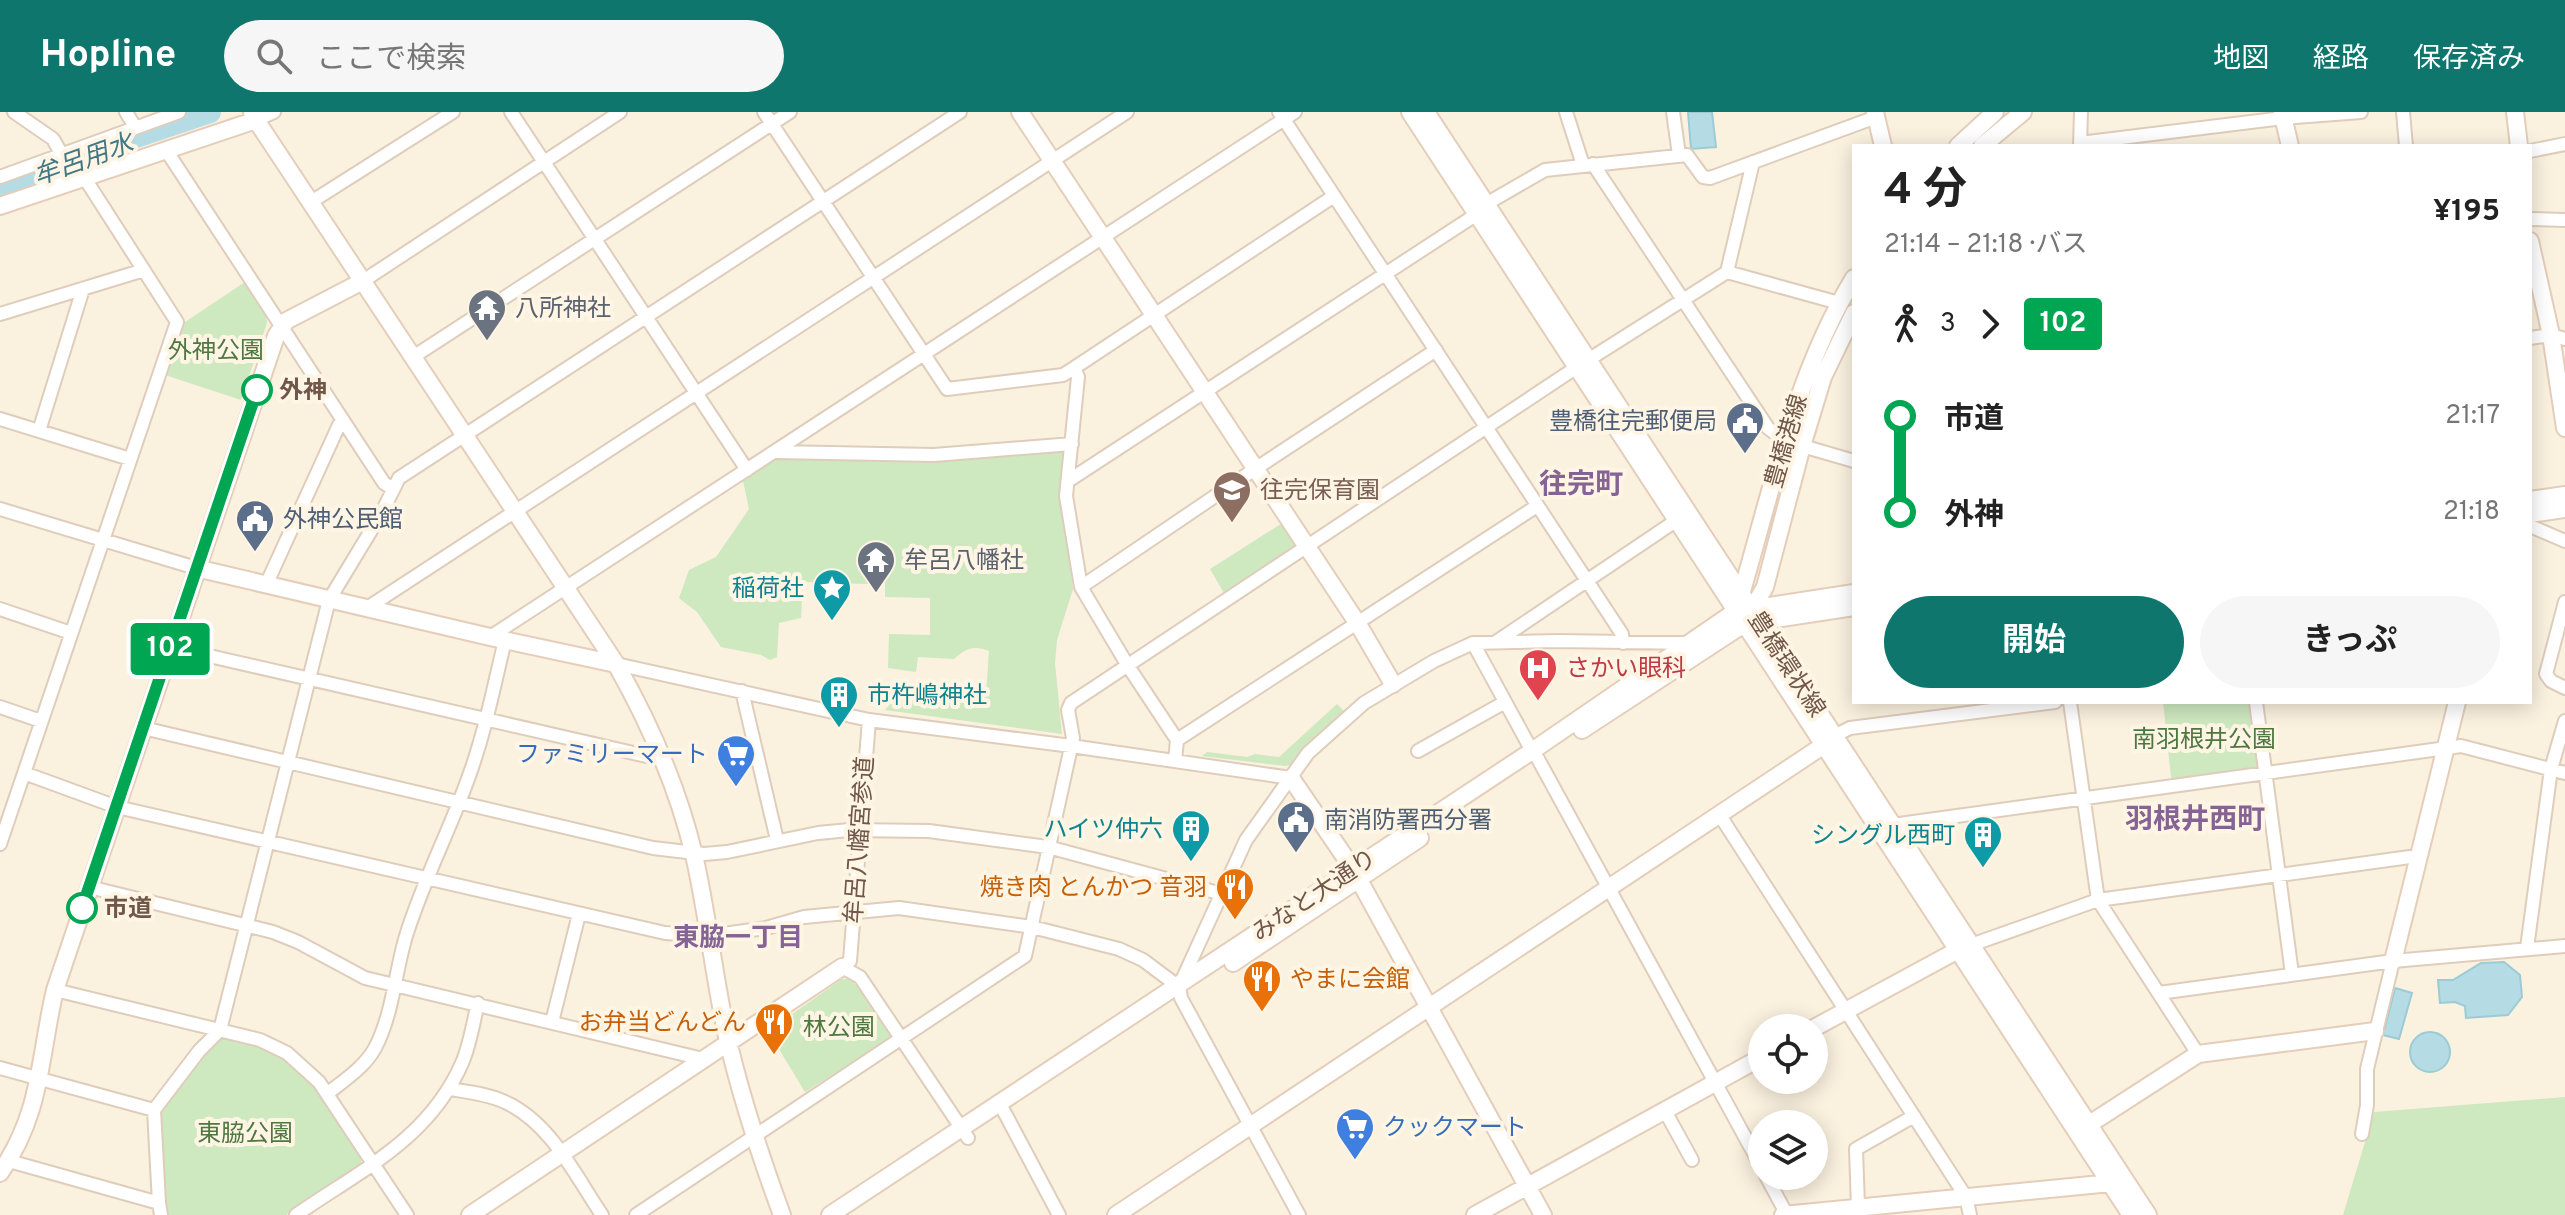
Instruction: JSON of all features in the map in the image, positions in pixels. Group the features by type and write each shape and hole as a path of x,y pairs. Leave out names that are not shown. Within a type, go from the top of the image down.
{"street":[{"path":"14,112 53,139 62,155"},
{"path":"126,112 135,127"},
{"path":"0,177 179,112"},
{"path":"0,206 166,150 253,115 274,112"},
{"path":"311,202 453,112"},
{"path":"511,112 747,470"},
{"path":"620,112 363,281 281,325 55,990 41,1078 28,1121 5,1167 160,1209 154,1110 199,1051 220,1030 311,681 329,600 399,478 960,112"},
{"path":"764,112 947,389 1063,375 1334,196"},
{"path":"413,357 790,112"},
{"path":"1020,112 1358,624 1393,684"},
{"path":"367,608 1127,112"},
{"name":"豊橋環状線","path":"1410,112 1482,209"},
{"name":"豊橋環状線","path":"1426,112 1482,209 1582,363 1741,594"},
{"path":"1566,112 1588,164 1683,298 1768,428 1794,444 1852,460"},
{"path":"1673,112 1679,155"},
{"path":"1984,144 2023,112"},
{"path":"2081,112 2080,144 2282,115 2361,112"},
{"path":"2403,112 2406,144"},
{"path":"2515,112 2519,144"},
{"path":"327,1094 370,1056 386,1018 406,936 459,803 486,721 497,639 565,589 1286,114 1334,196 1622,634 1623,643"},
{"path":"1068,481 1545,170 1687,155 1703,177 1710,178 1875,114 1882,144"},
{"path":"1960,144 1990,114"},
{"path":"253,115 616,664 664,760 694,854 729,1042 753,1136 782,1215"},
{"path":"2282,115 2289,144"},
{"path":"2532,151 2565,144"},
{"path":"166,150 384,483 393,489"},
{"path":"1727,272 1753,162"},
{"path":"0,844 5,809 24,773 177,322 84,177"},
{"path":"2532,219 2565,220"},
{"path":"2532,248 2558,337 2565,428"},
{"path":"0,314 144,270"},
{"path":"636,1215 1025,956 1073,738 1068,710 1071,703 1582,363 1727,272 1839,303"},
{"name":"豊橋港線","path":"1748,616 1765,587 1807,374 1852,281"},
{"path":"39,431 83,289"},
{"name":"豊橋港線","path":"1748,616 1741,594 1794,444 1852,317"},
{"path":"2532,338 2558,337"},
{"path":"1081,587 1436,350"},
{"name":"豊橋環状線","path":"1582,363 1677,520 1748,616 2117,1185 2148,1215"},
{"path":"1074,368 1078,377 1066,496 1081,587 1177,740 1175,761"},
{"path":"0,419 130,459"},
{"path":"266,585 339,425 344,422"},
{"path":"774,452 934,455 1072,444"},
{"path":"2532,500 2565,495"},
{"path":"1177,740 1537,506"},
{"path":"0,509 196,568 266,585 869,720 1291,778 1356,874 1543,1215"},
{"path":"2532,514 2565,509"},
{"path":"1496,642 1677,520"},
{"path":"2532,527 2565,541"},
{"name":"みなと大通り","path":"1535,755 1693,643 1748,616 1852,593"},
{"path":"2565,602 2546,674 2551,681 2565,688"},
{"name":"みなと大通り","path":"851,1215 1002,1109 1748,616 1852,607"},
{"path":"0,609 71,633"},
{"path":"1473,643 1748,1142"},
{"path":"1180,992 1246,840 1308,753 1364,703 1434,661 1473,643 1693,643"},
{"path":"170,647 664,760"},
{"path":"742,691 777,840"},
{"path":"1418,751 1505,702"},
{"path":"1116,1215 1850,728 2039,704"},
{"path":"2070,704 2098,900 2198,1054"},
{"path":"2256,704 2292,974"},
{"path":"2362,1134 2367,1105 2367,1069 2375,1031 2457,704"},
{"path":"0,707 41,721"},
{"name":"牟呂八幡宮参道","path":"846,964 869,720"},
{"path":"2527,948 2551,769 2565,721"},
{"path":"143,728 653,848 694,854 727,852 777,840 860,829 929,831 1048,847 1222,894"},
{"name":"豊橋環状線","path":"1829,740 1892,825 1964,947 2088,1125 2131,1215"},
{"path":"1892,825 2461,746 2565,773"},
{"path":"24,773 117,807 665,933 709,936 766,928 804,917 899,908 1032,927 1119,949 1143,960 1180,992 1299,1215"},
{"path":"1719,814 1966,1197 1970,1215"},
{"path":"1828,1020 1964,947 2098,900 2410,857 2418,859"},
{"path":"89,887 273,932 365,978 703,1059"},
{"path":"552,1022 579,914"},
{"path":"2159,993 2393,961 2565,946"},
{"path":"470,1215 846,964 860,977 965,1134"},
{"path":"55,990 274,1045 303,1065 319,1082 407,1215"},
{"path":"296,1215 374,1164 426,1121 450,1089 464,1061 478,1003"},
{"path":"2088,1125 2198,1054 2375,1031"},
{"path":"1475,1215 1748,1065"},
{"path":"0,1068 154,1110"},
{"path":"450,1089 495,1098 520,1110 540,1127 562,1154 602,1215"},
{"path":"1002,1109 1059,1215"},
{"path":"1665,1111 1692,1160"},
{"path":"1858,1207 1856,1149 1914,1116"},
{"name":"みなと大通り","path":"830,1215 965,1134"},
{"path":"1773,1190 1785,1214 2117,1185"}],"green space":[{"name":"外神公園","path":"245,282 266,314 267,323 241,400 165,375 182,324"},
{"name":"牟呂八幡社","path":"1065,452 1060,493 1073,589 1057,640 1055,663 1062,734 885,710 909,683 916,687 915,699 928,700 931,704 941,701 946,694 986,694 989,651 970,649 954,659 918,657 916,672 888,668 889,634 930,635 930,598 885,597 885,570 868,570 868,584 803,582 801,618 779,623 777,657 770,660 761,655 721,647 697,612 679,598 689,570 716,557 749,509 743,481 773,459 935,460"},
{"path":"1284,522 1297,545 1224,593 1210,569"},
{"path":"1337,704 1344,711 1303,748 1290,765 1202,756 1207,752 1279,757"},
{"name":"南羽根井公園","path":"2163,704 2253,704 2259,770 2173,780"},
{"name":"林公園","path":"842,979 852,979 892,1037 805,1092 768,1031"},
{"name":"東脇公園","path":"220,1038 263,1047 294,1067 331,1110 362,1158 360,1165 286,1215 166,1215 159,1111 204,1053"},
{"path":"2565,1097 2565,1215 2343,1215 2374,1112"}],"water":[{"path":"1688,112 1712,112 1716,147 1691,149"},
{"path":"2504,962 2520,975 2522,997 2508,1015 2466,1018 2465,1006 2455,1002 2440,1003 2438,980 2453,980 2481,963"},
{"path":"2395,988 2412,993 2399,1039 2383,1035"},
{"path":"2430,1032 2444,1038 2450,1052 2444,1066 2430,1072 2416,1066 2410,1052 2416,1038"}],"waterway":[{"name":"牟呂用水","path":"0,190 127,140 210,112"}],"bus line":[{"name":"102","path":"82,908 257,390"}],"place":[{"name":"八所神社","path":"487,342"},
{"name":"外神","path":"257,390"},
{"name":"豊橋往完郵便局","path":"1745,455"},
{"name":"往完保育園","path":"1232,524"},
{"name":"外神公民館","path":"255,553"},
{"name":"牟呂八幡社","path":"876,594"},
{"name":"稲荷社","path":"832,622"},
{"name":"さかい眼科","path":"1538,702"},
{"name":"市杵嶋神社","path":"839,729"},
{"name":"ファミリーマート","path":"736,788"},
{"name":"南消防署西分署","path":"1296,854"},
{"name":"ハイツ仲六","path":"1191,863"},
{"name":"シングル西町","path":"1983,869"},
{"name":"市道","path":"82,908"},
{"name":"焼き肉 とんかつ 音羽","path":"1235,921"},
{"name":"やまに会館","path":"1262,1013"},
{"name":"お弁当どんどん","path":"774,1056"},
{"name":"クックマート","path":"1355,1161"}],"district":[{"name":"往完町","path":"1581,483"},
{"name":"羽根井西町","path":"2195,818"},
{"name":"東脇一丁目","path":"738,937"}]}
